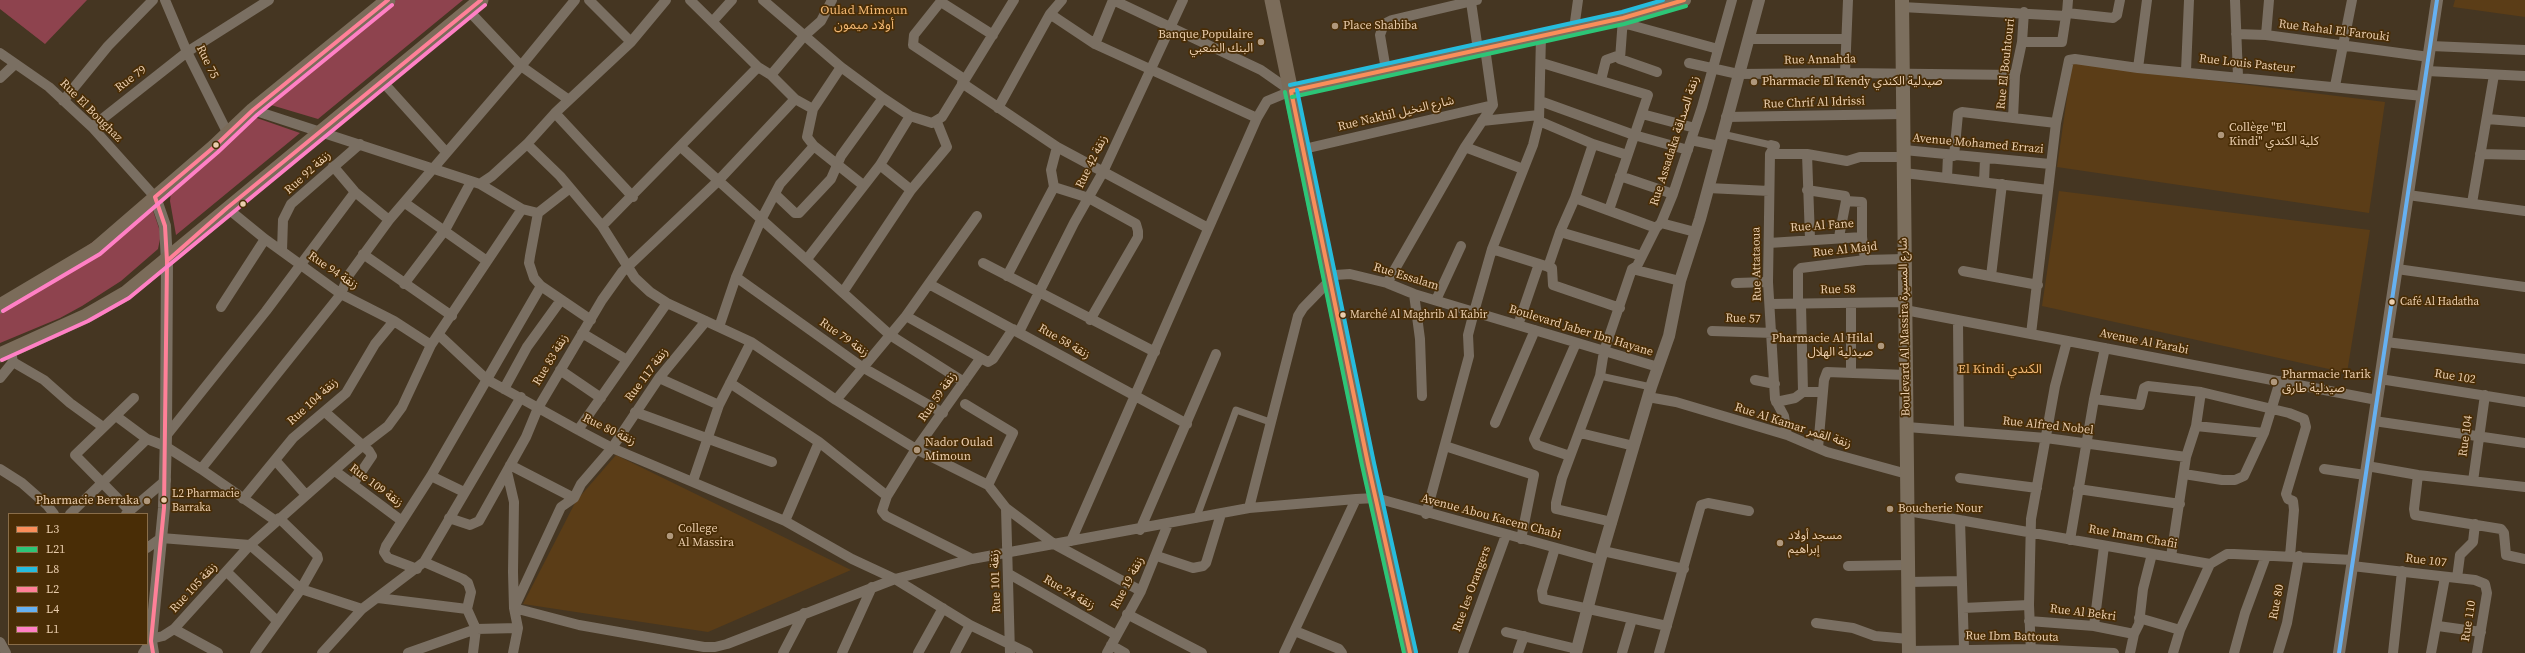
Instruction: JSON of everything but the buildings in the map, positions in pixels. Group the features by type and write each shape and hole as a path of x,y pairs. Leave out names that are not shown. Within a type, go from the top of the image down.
{"main road":[{"path":"0,306 96,249 228,134 253,110 388,0"},
{"path":"8,356 126,293 167,261 227,208 481,0"},
{"path":"1272,0 1376,498 1410,653"},
{"path":"1291,91 1541,36 1623,20 1684,0"},
{"name":"Boulevard Al Massira شارع المسيرة","path":"1902,3 1909,648"}],"street":[{"path":"63,101 104,51 153,0"},
{"name":"Rue 75","path":"165,0 187,52 228,134"},
{"name":"Rue 79","path":"92,127 187,52 269,0"},
{"path":"201,469 341,294 348,276 388,220 405,203 446,152 521,66 575,0"},
{"path":"590,0 631,42"},
{"path":"404,284 445,230 476,183 492,176 527,144 555,113 631,42 666,0"},
{"path":"690,0 758,67 771,75 795,99 813,109"},
{"path":"713,21 732,0"},
{"path":"771,75 804,36 821,21 832,0"},
{"path":"769,2 804,36 841,67 910,116 926,123 937,122 942,117 1014,0"},
{"path":"998,108 1050,14 1062,0"},
{"path":"1095,44 1113,0 1261,70 1291,91"},
{"name":"Rue 42 زنقة","path":"980,359 991,362 1016,330 1040,290 1103,172 1183,0"},
{"path":"1574,29 1578,0"},
{"name":"Rue Assadaka زنقة الصداقة","path":"1612,522 1563,511 1556,509 1555,506 1570,456 1580,433 1600,376 1604,351 1620,308 1632,268 1642,256 1659,225 1673,194 1695,128 1732,0"},
{"path":"1506,632 1576,651 1649,392 1673,322 1680,281 1708,188 1726,117 1759,0"},
{"path":"1845,72 1848,0"},
{"path":"2022,42 2062,42 2068,0"},
{"path":"1902,3 1958,5 2024,12 2113,18 2117,15 2120,0"},
{"path":"2138,68 2148,0"},
{"path":"2235,0 2238,76"},
{"path":"2266,35 2269,0"},
{"path":"2335,86 2352,0"},
{"path":"2339,653 2438,0"},
{"path":"993,35 941,1 914,35 913,45 998,108 1057,147 1208,228"},
{"path":"1386,70 1380,32 1384,24 1392,20 1474,1 1493,105 1465,147 1388,283"},
{"path":"2186,71 2189,3"},
{"path":"468,10 521,66 569,100"},
{"name":"Rue El Bouhtouri","path":"2013,118 2016,75 2022,42 2024,12"},
{"path":"1050,14 1095,44 1257,118"},
{"path":"1657,72 1624,62 1620,59 1623,20 1718,49"},
{"name":"Rue Rahal El Farouki","path":"2236,34 2266,35 2430,52 2525,50"},
{"path":"1426,514 1469,356 1468,335 1474,312 1492,249 1523,169 1539,118 1542,63 1541,36"},
{"path":"1748,40 1846,40"},
{"name":"Rue El Boughaz","path":"0,53 49,88 92,127 155,197"},
{"path":"1601,80 1606,60 1620,55"},
{"name":"Rue Louis Pasteur","path":"2056,123 2070,60 2075,58 2138,68 2238,76 2423,96"},
{"path":"1542,63 1647,94 1642,114 1609,210"},
{"name":"Rue Annahda","path":"1689,63 1738,74 1845,72 2016,75"},
{"path":"0,78 16,64"},
{"path":"602,226 633,197 758,67"},
{"path":"841,67 813,109 807,137 814,146 837,163 863,186"},
{"path":"2427,71 2525,76"},
{"path":"2472,203 2494,75"},
{"path":"382,81 446,152"},
{"path":"1070,541 1133,397 1155,352 1257,118 1267,101 1291,91"},
{"path":"775,194 795,212 799,213 831,179 837,163 883,98"},
{"name":"Rue 83 زنقة","path":"449,518 470,525 477,523 526,438 538,408 602,300 628,266 717,182 795,99"},
{"path":"1540,102 1634,135 1688,150"},
{"name":"Rue Nakhil شارع النخيل","path":"1304,149 1493,105"},
{"path":"253,110 319,134 360,144 476,183 522,209 538,214"},
{"path":"1947,178 1958,114 1962,112 2056,123 2031,334"},
{"path":"555,113 633,197"},
{"path":"1642,114 1695,128"},
{"name":"Rue Chrif Al Idrissi","path":"1726,117 1903,114"},
{"path":"807,259 880,165 910,116"},
{"path":"1482,121 1539,118 1593,144 1627,155"},
{"path":"2486,119 2525,122"},
{"path":"843,292 911,190 947,147 937,122"},
{"path":"1722,134 1770,149"},
{"path":"1691,140 1719,146"},
{"name":"Rue 92 زنقة","path":"282,251 284,220 292,204 333,166 360,144"},
{"path":"527,144 570,188 602,226 642,285 667,303 750,342 836,400 916,449 988,485 1006,508 1054,544 1141,591"},
{"path":"1518,325 1543,265 1575,198 1593,144"},
{"path":"719,327 736,277 761,220 775,194 814,146"},
{"path":"681,147 717,182 807,259 890,335 964,382"},
{"path":"1007,276 1054,187 1051,170 1057,147"},
{"path":"1465,147 1523,169"},
{"name":"Avenue Mohamed Errazi","path":"1770,149 1847,161 1859,157 1904,154 1951,156 2050,164"},
{"name":"Rue Attataoua","path":"1770,149 1768,282 1773,333 1776,402 1784,416 1787,435"},
{"path":"1808,154 1807,190 1810,239"},
{"path":"2480,154 2525,155"},
{"path":"1984,182 1985,159"},
{"path":"880,165 911,190"},
{"path":"333,166 355,192 388,220"},
{"path":"1904,173 2048,190"},
{"path":"1620,176 1673,194"},
{"path":"1991,276 2002,184"},
{"path":"1054,187 1089,198 1136,224 1139,234 1090,320"},
{"path":"570,188 538,214 529,263 534,278 542,286 591,320"},
{"path":"1708,188 1769,191"},
{"path":"1807,190 1844,196 1846,201 1839,237"},
{"path":"165,441 220,366 248,335 301,266 355,192"},
{"path":"2408,195 2525,211"},
{"path":"153,653 149,640 166,480 167,261 165,226 155,197"},
{"path":"1575,198 1659,225 1695,232"},
{"path":"1846,201 1862,202 1862,237"},
{"path":"405,203 487,260"},
{"name":"Rue 94 زنقة","path":"227,208 265,239 341,294 394,321 431,345"},
{"name":"Rue 105 زنقة","path":"149,640 163,636 174,629 250,545 362,446 388,426 396,416 431,345 452,316 487,260 522,209"},
{"path":"836,400 906,316 977,216"},
{"path":"1560,232 1642,256"},
{"name":"Rue Al Fane","path":"1769,243 1839,237 1862,237 1864,256"},
{"path":"221,307 265,239"},
{"path":"1436,300 1461,246"},
{"path":"1492,249 1553,268 1553,285 1620,308"},
{"path":"363,254 452,316"},
{"name":"Rue Al Majd","path":"1799,304 1799,269 1864,256 1904,259"},
{"path":"983,263 1007,276 1040,290 1090,320 1155,352"},
{"path":"1632,268 1680,281"},
{"path":"2397,270 2525,287"},
{"path":"1964,271 2038,285"},
{"name":"Rue Essalam","path":"1331,278 1342,274 1388,283 1414,294 1474,312"},
{"name":"Rue 79 زنقة","path":"736,277 862,368 943,413"},
{"path":"1249,508 1298,316 1303,308 1331,278"},
{"path":"1736,283 1768,282"},
{"name":"Rue 58 زنقة","path":"929,284 1016,330 1133,397 1187,424"},
{"path":"417,569 385,556 386,546 431,476 486,379 542,286"},
{"path":"1414,294 1420,339 1422,396"},
{"path":"504,389 527,347 561,300"},
{"path":"578,430 667,303"},
{"path":"1851,303 1851,372"},
{"name":"Rue 58","path":"1770,304 1851,303 1905,306"},
{"path":"1799,304 1802,392"},
{"name":"Avenue Al Farabi","path":"1905,306 1958,321 2377,400"},
{"name":"Boulevard Jaber Ibn Hayane","path":"1474,312 1658,368"},
{"path":"906,316 980,359"},
{"name":"Rue 104 زنقة","path":"243,499 293,438 346,393 375,344 394,321"},
{"name":"Rue 117 زنقة","path":"514,608 561,507 574,498 581,484 612,448 659,378 706,321"},
{"path":"1958,321 1959,431"},
{"path":"1495,423 1535,330"},
{"name":"Rue 57","path":"1712,331 1773,333"},
{"path":"582,333 627,360"},
{"name":"Rue 80 زنقة","path":"439,335 486,379 521,397 578,430 612,448 785,521 852,559 895,579 1010,649 1028,653"},
{"path":"2031,651 2029,606 2031,533 2037,488 2055,386 2067,341"},
{"path":"693,481 719,405 750,342"},
{"path":"2386,342 2525,359"},
{"path":"1570,456 1536,445 1534,439 1543,415 1576,343"},
{"path":"2070,540 2094,399 2105,348"},
{"path":"1140,530 1216,354"},
{"path":"0,378 8,356 44,380 70,403 103,427"},
{"name":"Rue 59 زنقة","path":"887,496 916,449 980,359"},
{"path":"560,370 601,398"},
{"path":"1818,448 1825,374 1834,372 1851,372 1906,375"},
{"path":"1600,376 1649,392"},
{"path":"659,378 719,405"},
{"name":"Rue 102","path":"2380,379 2525,402"},
{"path":"1756,380 1775,384"},
{"path":"2184,474 2202,478 2240,478 2249,468 2264,433 2280,381"},
{"path":"730,383 820,442 887,496 882,511 886,516 972,559"},
{"path":"2094,399 2140,405 2146,386 2201,392 2272,409"},
{"name":"Rue Al Kamar زنقة القمر","path":"1649,392 1676,402 1787,435 1800,442 1818,448 1907,474"},
{"path":"1776,402 1795,398 1802,392 1823,392"},
{"path":"2171,557 2186,457 2196,426 2201,392"},
{"name":"Rue 104","path":"2473,481 2484,395"},
{"path":"322,653 362,609 417,569 424,562 521,397"},
{"path":"134,398 76,455 128,512 166,480"},
{"path":"965,404 1014,433 988,485"},
{"name":"Rue 80","path":"2272,409 2300,417 2306,425 2286,494 2288,499 2293,502 2295,556 2287,623 2278,653"},
{"path":"1196,519 1236,410 1270,422"},
{"path":"325,412 372,456 353,484"},
{"path":"635,412 772,462"},
{"path":"116,416 147,439 165,441 243,499 277,520 317,555 318,560 301,589 255,653"},
{"path":"2374,421 2525,443"},
{"path":"2196,426 2264,433"},
{"name":"Rue Alfred Nobel","path":"1907,427 2046,438 2186,457"},
{"path":"1580,433 1634,446"},
{"path":"71,513 147,439"},
{"path":"785,521 820,442"},
{"path":"1445,446 1530,472 1534,476 1533,488 1521,539"},
{"path":"275,460 306,495"},
{"path":"0,469 22,483 47,505 53,513"},
{"path":"508,469 574,498"},
{"path":"508,469 514,502 514,608 518,628 513,653"},
{"path":"2324,469 2366,470 2525,487"},
{"name":"Rue 109 زنقة","path":"335,471 402,521"},
{"path":"2418,475 2414,509 2415,515 2475,524 2502,530 2506,555 2525,559"},
{"path":"431,476 464,492"},
{"path":"1960,478 2037,488"},
{"path":"2078,489 2180,504"},
{"path":"514,608 579,625 704,647 727,644 895,579 972,559 1140,530 1249,508 1376,498"},
{"name":"Avenue Abou Kacem Chabi","path":"1376,498 1426,514 1555,548 1684,568"},
{"path":"1284,653 1356,499"},
{"path":"1659,653 1702,504 1708,503 1748,511"},
{"name":"Rue 101 زنقة","path":"1006,508 1010,649"},
{"name":"Rue Imam Chafii","path":"1908,511 2210,564"},
{"path":"1157,556 1193,568 1203,566 1206,563 1221,514"},
{"path":"1960,520 1964,648"},
{"name":"Rue 19 زنقة","path":"1109,649 1141,591 1157,556 1168,524"},
{"path":"2457,578 2460,555 2472,542 2475,524"},
{"name":"Rue les Orangers","path":"1463,653 1506,535"},
{"path":"148,547 161,538 250,545 301,589 362,609"},
{"path":"2094,626 2104,546"},
{"path":"1555,548 1542,590 1542,597 1544,600 1588,608 1667,626"},
{"path":"2130,653 2134,634 2137,629 2152,554"},
{"path":"2173,653 2180,630 2210,564 2228,554 2295,556 2353,563"},
{"path":"2234,653 2245,613 2266,556"},
{"path":"424,562 463,579 468,583 471,592 467,609 476,629 473,653"},
{"name":"Rue 107","path":"2353,563 2445,576 2485,584 2487,593"},
{"path":"1848,566 1908,565"},
{"path":"2393,653 2402,571"},
{"path":"227,572 277,621"},
{"name":"Rue 24 زنقة","path":"1009,574 1116,635"},
{"path":"2431,653 2438,626 2445,576"},
{"path":"1908,582 1962,581"},
{"path":"842,653 872,587"},
{"name":"Rue 110","path":"2477,653 2487,593"},
{"path":"378,598 467,609"},
{"path":"1963,608 2029,606"},
{"path":"918,653 943,608"},
{"path":"784,653 804,613"},
{"path":"1127,614 1202,653"},
{"path":"2139,618 2180,630"},
{"path":"1622,653 1632,619"},
{"name":"Rue Al Bekri","path":"2029,621 2094,626 2134,634"},
{"name":"Rue Ibm Battouta","path":"1816,623 1849,627 1909,648 1964,648 2114,653"},
{"path":"955,653 970,624"},
{"path":"2438,626 2481,632"},
{"path":"408,653 476,629 518,628"},
{"path":"174,629 218,653"},
{"path":"1295,631 1340,649 1342,653"},
{"path":"1518,653 1524,636"},
{"path":"430,653 436,643"},
{"path":"692,653 704,647"},
{"path":"1109,649 1125,653"}],"shaded area":[{"path":"0,0 87,0 45,44 0,9"},
{"path":"396,0 463,0 318,119 271,105"},
{"path":"2455,0 2525,0 2525,17 2453,7"},
{"name":"Collège \"El Kindi\" كلية الكندي","path":"2072,63 2385,102 2369,213 2057,167"},
{"path":"254,117 300,133 176,235 170,201 172,183"},
{"path":"2059,191 2370,230 2347,373 2042,306"},
{"path":"150,202 161,234 158,249 121,281 82,306 60,318 0,343 0,307"},
{"name":"College Al Massira","path":"616,455 851,570 708,632 523,604 576,501"}],"transit line":[{"name":"L2","path":"153,653 151,641 164,508 167,261 165,226 155,197 214,147 253,110 388,0"},
{"name":"L2","path":"167,261 227,208 481,0"},
{"name":"L8","path":"1290,85 1622,12 1663,0"},
{"name":"L3","path":"1291,91 1623,18 1684,0"},
{"name":"L4","path":"2339,653 2437,0"},
{"name":"L1","path":"3,311 100,254 218,152 257,115 392,5"},
{"name":"L1","path":"2,360 88,321 129,298 485,5"},
{"name":"L21","path":"1292,97 1624,24 1686,6"},
{"name":"L8","path":"1297,90 1374,463 1416,652"},
{"name":"L3","path":"1291,91 1368,464 1410,653"},
{"name":"L21","path":"1285,92 1362,465 1404,653"}],"place":[{"name":"Place Shabiba","path":"1335,26"},
{"name":"Banque Populaire البنك الشعبي","path":"1261,42"},
{"name":"Pharmacie El Kendy صيدلية الكندي","path":"1754,82"},
{"name":"Collège \"El Kindi\" كلية الكندي","path":"2221,135"},
{"name":"Café Al Hadatha","path":"2392,302"},
{"name":"Marché Al Maghrib Al Kabir","path":"1343,315"},
{"name":"Pharmacie Al Hilal صيدلية الهلال","path":"1881,346"},
{"name":"Pharmacie Tarik صيدلية طارق","path":"2274,382"},
{"name":"Nador Oulad Mimoun","path":"917,450"},
{"name":"L2 Pharmacie Barraka","path":"164,500"},
{"name":"Pharmacie Berraka","path":"147,501"},
{"name":"Boucherie Nour","path":"1890,509"},
{"name":"College Al Massira","path":"670,536"},
{"name":"مسجد أولاد إبراهيم","path":"1780,543"}],"district":[{"name":"Oulad Mimoun أولاد ميمون","path":"864,18"},
{"name":"El Kindi الكندي","path":"2000,370"}]}
